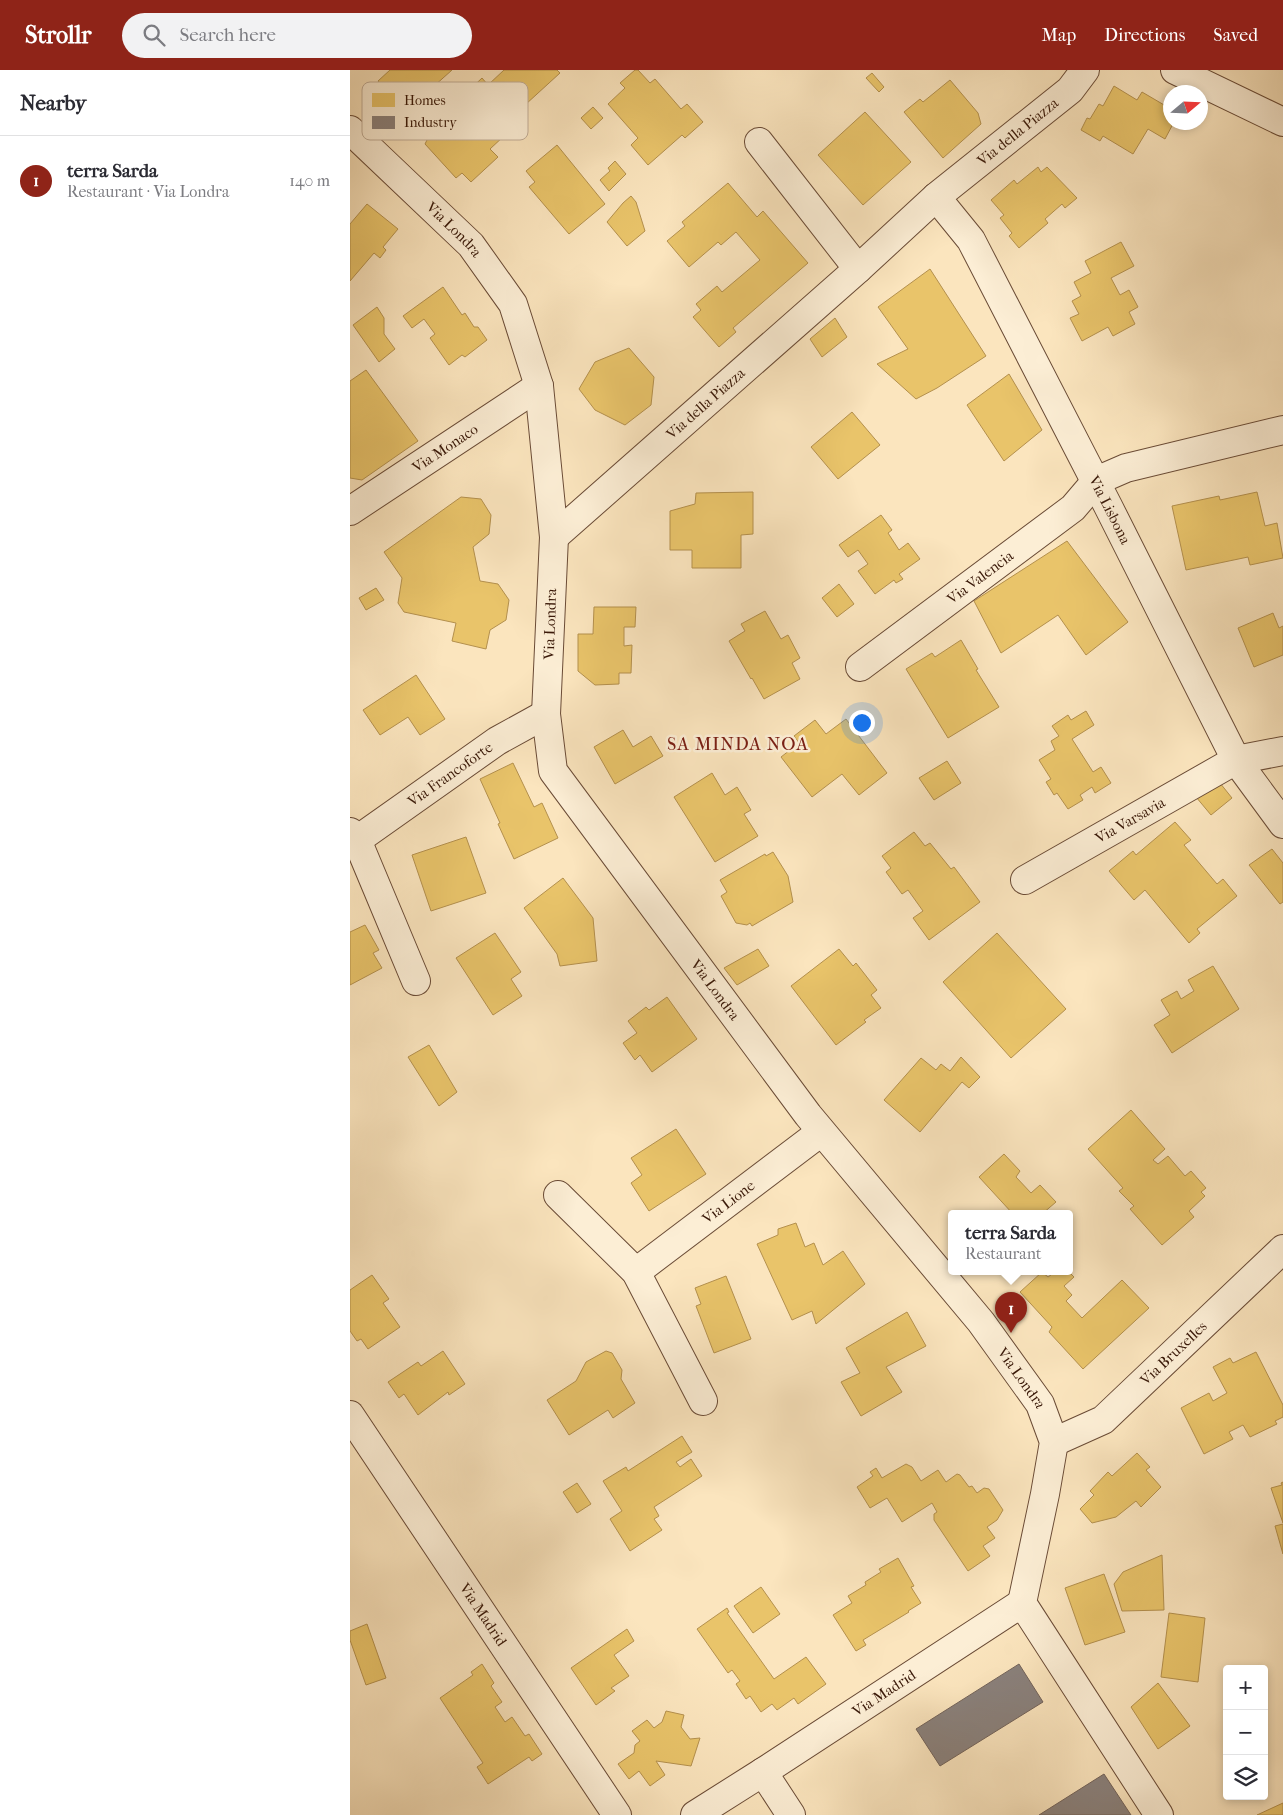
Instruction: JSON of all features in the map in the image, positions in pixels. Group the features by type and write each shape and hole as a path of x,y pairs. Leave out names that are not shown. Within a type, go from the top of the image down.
{"street":[{"name":"Via della Piazza","path":"554,536 858,270 936,197 1070,90 1085,70"},
{"path":"1175,70 1283,122"},
{"name":"Via Londra","path":"350,130 471,245 513,304 539,386 554,536 546,714 554,771 821,1132 981,1322 1040,1404 1054,1442"},
{"path":"759,142 858,270"},
{"name":"Via Lisbona","path":"936,197 971,240 1096,481 1236,760 1283,824"},
{"name":"Via Monaco","path":"350,511 539,386"},
{"path":"1096,481 1126,468 1283,430"},
{"name":"Via Valencia","path":"860,666 1073,508 1096,481"},
{"name":"Via Francoforte","path":"416,980 354,836 497,741 546,714"},
{"name":"Via Varsavia","path":"1025,880 1236,760 1283,751"},
{"name":"Via Lione","path":"636,1272 821,1132"},
{"path":"558,1195 636,1272 703,1401"},
{"name":"Via Bruxelles","path":"1054,1442 1102,1420 1283,1249"},
{"name":"Via Madrid","path":"350,1415 617,1815"},
{"path":"1054,1442 1022,1603 1159,1815"},
{"name":"Via Madrid","path":"695,1815 1022,1603"},
{"path":"763,1772 792,1815"}],"building: Homes":[{"path":"390,70 452,70 439,82 378,81"},
{"path":"504,70 557,70 560,73 528,102 528,82 491,82"},
{"path":"635,70 638,70 650,83 655,79 681,109 687,104 703,122 685,138 682,135 648,165 631,145 638,138 608,104 625,88 620,83"},
{"path":"872,73 884,87 879,92 866,78"},
{"path":"950,80 978,113 981,124 943,158 904,112 920,99 923,102"},
{"path":"1114,86 1137,100 1142,92 1163,104 1163,130 1170,130 1165,139 1148,129 1133,154 1103,136 1100,141 1081,130 1087,118 1090,119 1099,104 1103,106"},
{"path":"593,107 603,118 591,129 581,118"},
{"path":"865,112 911,162 863,205 818,155"},
{"path":"427,140 500,140 490,149 498,157 471,182 462,173 456,178 425,144"},
{"path":"557,145 605,204 569,234 529,187 535,182 526,171"},
{"path":"615,161 626,174 609,191 600,180 610,171 608,168"},
{"path":"1038,167 1041,172 1047,167 1077,198 1065,208 1062,204 1045,219 1048,223 1019,248 1009,236 1012,233 1000,218 1004,215 991,200 1014,180 1017,184"},
{"path":"728,183 757,217 763,211 808,263 733,328 736,332 719,347 693,317 701,310 696,304 717,286 722,292 760,260 736,232 721,245 718,242 689,267 667,241 685,226 682,222"},
{"path":"631,196 636,202 645,231 627,246 607,222"},
{"path":"367,204 398,229 383,247 386,250 380,258 374,253 350,281 350,224"},
{"path":"1121,242 1134,266 1111,278 1120,295 1129,290 1138,307 1129,312 1135,324 1113,336 1108,327 1082,341 1070,318 1079,314 1072,301 1081,296 1074,282 1091,273 1085,261"},
{"path":"930,269 986,356 937,388 916,399 877,364 908,349 878,307"},
{"path":"443,287 462,315 465,313 474,327 478,327 487,340 465,357 462,355 449,365 430,338 435,334 424,319 412,328 403,316"},
{"path":"377,307 384,318 384,334 395,349 379,362 353,325"},
{"path":"835,318 847,337 822,357 810,339"},
{"path":"629,348 654,377 651,405 625,425 595,410 579,389 595,362"},
{"path":"366,370 418,441 362,480 350,478 350,381"},
{"path":"1009,374 1042,430 1004,461 967,405"},
{"path":"852,412 880,445 838,479 811,447"},
{"path":"753,492 753,534 741,535 741,568 692,568 692,550 670,550 670,511 695,504 696,493"},
{"path":"1257,492 1265,526 1277,523 1283,558 1250,565 1248,557 1186,570 1172,506 1219,496 1220,500"},
{"path":"461,497 481,499 491,515 489,534 473,547 480,581 498,584 509,600 506,620 490,630 486,649 452,641 456,623 404,612 398,603 402,578 384,552"},
{"path":"881,515 892,530 888,533 899,550 908,543 920,559 899,574 903,579 896,583 894,580 875,594 858,571 868,564 858,550 848,557 839,545"},
{"path":"1067,541 1128,622 1086,655 1058,615 1001,653 974,601"},
{"path":"839,584 854,604 837,617 822,598"},
{"path":"376,588 384,600 366,610 359,598"},
{"path":"594,607 636,607 635,627 624,627 624,646 632,645 631,673 619,673 619,684 595,685 578,671 578,634 593,634"},
{"path":"765,611 781,639 788,635 800,658 792,663 800,679 764,699 729,641 745,631 741,624"},
{"path":"1273,613 1279,628 1283,626 1283,655 1254,667 1238,628"},
{"path":"961,640 978,669 976,670 999,707 948,738 906,669 932,653 935,657"},
{"path":"416,675 445,719 420,735 408,717 380,735 363,710"},
{"path":"1086,711 1094,725 1072,739 1093,772 1101,767 1111,783 1095,793 1092,787 1080,795 1083,800 1068,809 1057,793 1054,795 1046,782 1051,779 1039,760 1055,750 1051,741 1059,736 1052,726 1068,715 1071,720"},
{"path":"846,719 887,773 859,795 842,774 812,797 781,757 799,743 794,736 815,720 826,734"},
{"path":"623,730 633,747 651,736 663,756 615,784 594,747"},
{"path":"947,761 961,783 934,800 919,778"},
{"path":"513,763 534,807 542,803 558,838 514,859 480,779"},
{"path":"712,773 725,795 737,787 751,810 744,814 758,836 715,862 674,797"},
{"path":"1220,783 1232,798 1211,815 1196,797"},
{"path":"1175,822 1191,840 1184,845 1217,884 1223,879 1237,896 1197,929 1200,933 1189,943 1145,890 1134,900 1109,871 1133,851 1136,855"},
{"path":"914,832 925,846 930,843 951,869 954,867 980,902 929,940 913,918 923,911 908,890 902,894 886,872 891,868 882,856"},
{"path":"466,837 486,893 431,911 412,855"},
{"path":"1272,849 1283,863 1283,902 1280,904 1249,865"},
{"path":"773,852 788,876 793,902 752,926 750,923 747,925 736,923 721,896 727,892 720,880 765,854 766,856"},
{"path":"563,878 593,918 597,961 560,966 557,954 524,908"},
{"path":"365,925 379,950 373,953 382,968 350,985 350,932"},
{"path":"495,933 521,972 511,979 522,996 493,1015 456,958"},
{"path":"997,933 1066,1009 1011,1058 943,982"},
{"path":"758,949 769,966 737,985 724,968"},
{"path":"839,949 853,966 856,963 877,990 871,995 881,1008 864,1020 866,1022 836,1045 791,986"},
{"path":"1213,966 1239,1009 1172,1053 1154,1025 1170,1015 1161,1000 1177,991 1181,999 1194,991 1188,980"},
{"path":"667,997 697,1039 652,1072 640,1055 635,1060 623,1043 637,1033 628,1021 646,1007 649,1010"},
{"path":"429,1045 457,1092 439,1106 408,1057"},
{"path":"961,1057 980,1077 969,1088 962,1082 920,1132 884,1100 921,1058 936,1070 941,1064 950,1071"},
{"path":"1131,1110 1165,1149 1153,1160 1158,1164 1168,1156 1185,1176 1191,1171 1206,1188 1201,1192 1205,1196 1189,1211 1194,1217 1162,1245 1130,1209 1134,1206 1119,1191 1123,1188 1088,1149"},
{"path":"676,1129 706,1174 649,1211 631,1183 642,1175 631,1158"},
{"path":"1004,1154 1020,1171 1016,1177 1031,1193 1040,1185 1056,1202 1047,1210 1009,1210 979,1177"},
{"path":"796,1223 805,1247 814,1243 823,1265 843,1251 865,1284 816,1324 812,1311 792,1320 757,1244 778,1235 778,1229"},
{"path":"372,1275 389,1299 383,1303 400,1327 368,1349 361,1339 357,1341 350,1331 350,1290"},
{"path":"1039,1275 1048,1277 1051,1275 1072,1275 1074,1277 1064,1286 1072,1295 1066,1301 1082,1318 1122,1280 1149,1308 1083,1369 1049,1332 1052,1327 1020,1292"},
{"path":"726,1276 751,1339 714,1353 696,1306 701,1304 695,1288"},
{"path":"907,1312 926,1346 886,1367 902,1392 861,1416 841,1382 860,1373 846,1348"},
{"path":"443,1351 465,1384 449,1395 448,1392 418,1415 404,1394 399,1398 388,1382 418,1362 421,1366"},
{"path":"606,1351 612,1353 622,1370 621,1379 635,1403 613,1418 608,1410 569,1435 547,1400 576,1381 586,1362"},
{"path":"1256,1352 1283,1405 1283,1417 1275,1421 1277,1424 1250,1437 1243,1425 1229,1432 1233,1439 1204,1454 1181,1408 1209,1393 1213,1401 1227,1393 1213,1367 1230,1358 1233,1363"},
{"path":"682,1436 692,1452 676,1462 680,1467 691,1459 702,1476 654,1507 659,1516 654,1519 662,1530 630,1551 610,1519 622,1511 603,1481 626,1467 628,1471"},
{"path":"1137,1453 1150,1467 1146,1470 1161,1487 1141,1507 1136,1501 1116,1517 1092,1523 1080,1509 1094,1495 1090,1491 1108,1472 1112,1476"},
{"path":"906,1464 912,1467 921,1481 938,1470 946,1482 957,1474 960,1475 969,1487 972,1486 977,1493 984,1488 989,1489 1003,1510 997,1520 987,1527 995,1538 983,1546 990,1556 968,1571 934,1520 934,1514 937,1512 932,1503 902,1522 887,1498 870,1508 857,1487 873,1476 870,1472 876,1468 882,1478"},
{"path":"1283,1482 1283,1523 1271,1488 1282,1485 1281,1483"},
{"path":"577,1483 591,1504 577,1513 563,1492"},
{"path":"1283,1524 1283,1554 1275,1526"},
{"path":"1162,1555 1164,1610 1122,1611 1114,1584 1123,1572"},
{"path":"898,1558 914,1586 911,1587 921,1603 863,1640 866,1645 856,1651 833,1615 852,1603 848,1596 866,1585 865,1582 881,1572 879,1569"},
{"path":"1104,1574 1125,1632 1085,1645 1065,1588"},
{"path":"761,1587 780,1614 753,1633 734,1606"},
{"path":"727,1608 729,1612 727,1613 774,1679 806,1657 826,1684 798,1704 794,1698 777,1710 772,1704 761,1712 750,1696 746,1699 736,1684 740,1681 732,1670 728,1673 697,1629"},
{"path":"1169,1613 1205,1618 1198,1682 1161,1677"},
{"path":"367,1624 386,1678 366,1685 350,1640 350,1631"},
{"path":"627,1629 634,1641 614,1655 629,1676 611,1688 615,1691 596,1705 571,1668"},
{"path":"482,1664 494,1683 491,1686 502,1702 495,1707 505,1722 512,1717 525,1736 529,1734 542,1754 532,1761 529,1757 488,1784 477,1767 483,1763 440,1698 473,1675 471,1672"},
{"path":"1158,1683 1190,1726 1158,1749 1131,1707"},
{"path":"666,1711 684,1715 681,1727 690,1739 700,1738 691,1766 656,1761 665,1775 650,1786 639,1771 629,1779 618,1764 634,1753 635,1745 640,1741 632,1731 647,1720 654,1728 662,1722"},
{"path":"1283,1803 1283,1815 1257,1815"}],"building: Industry":[{"path":"1019,1664 1043,1702 940,1766 916,1729"},
{"path":"1104,1774 1131,1815 1039,1815"}],"place":[{"name":"terra Sarda","path":"1011,1333"}],"district":[{"name":"SA MINDA NOA","path":"738,744"}]}
